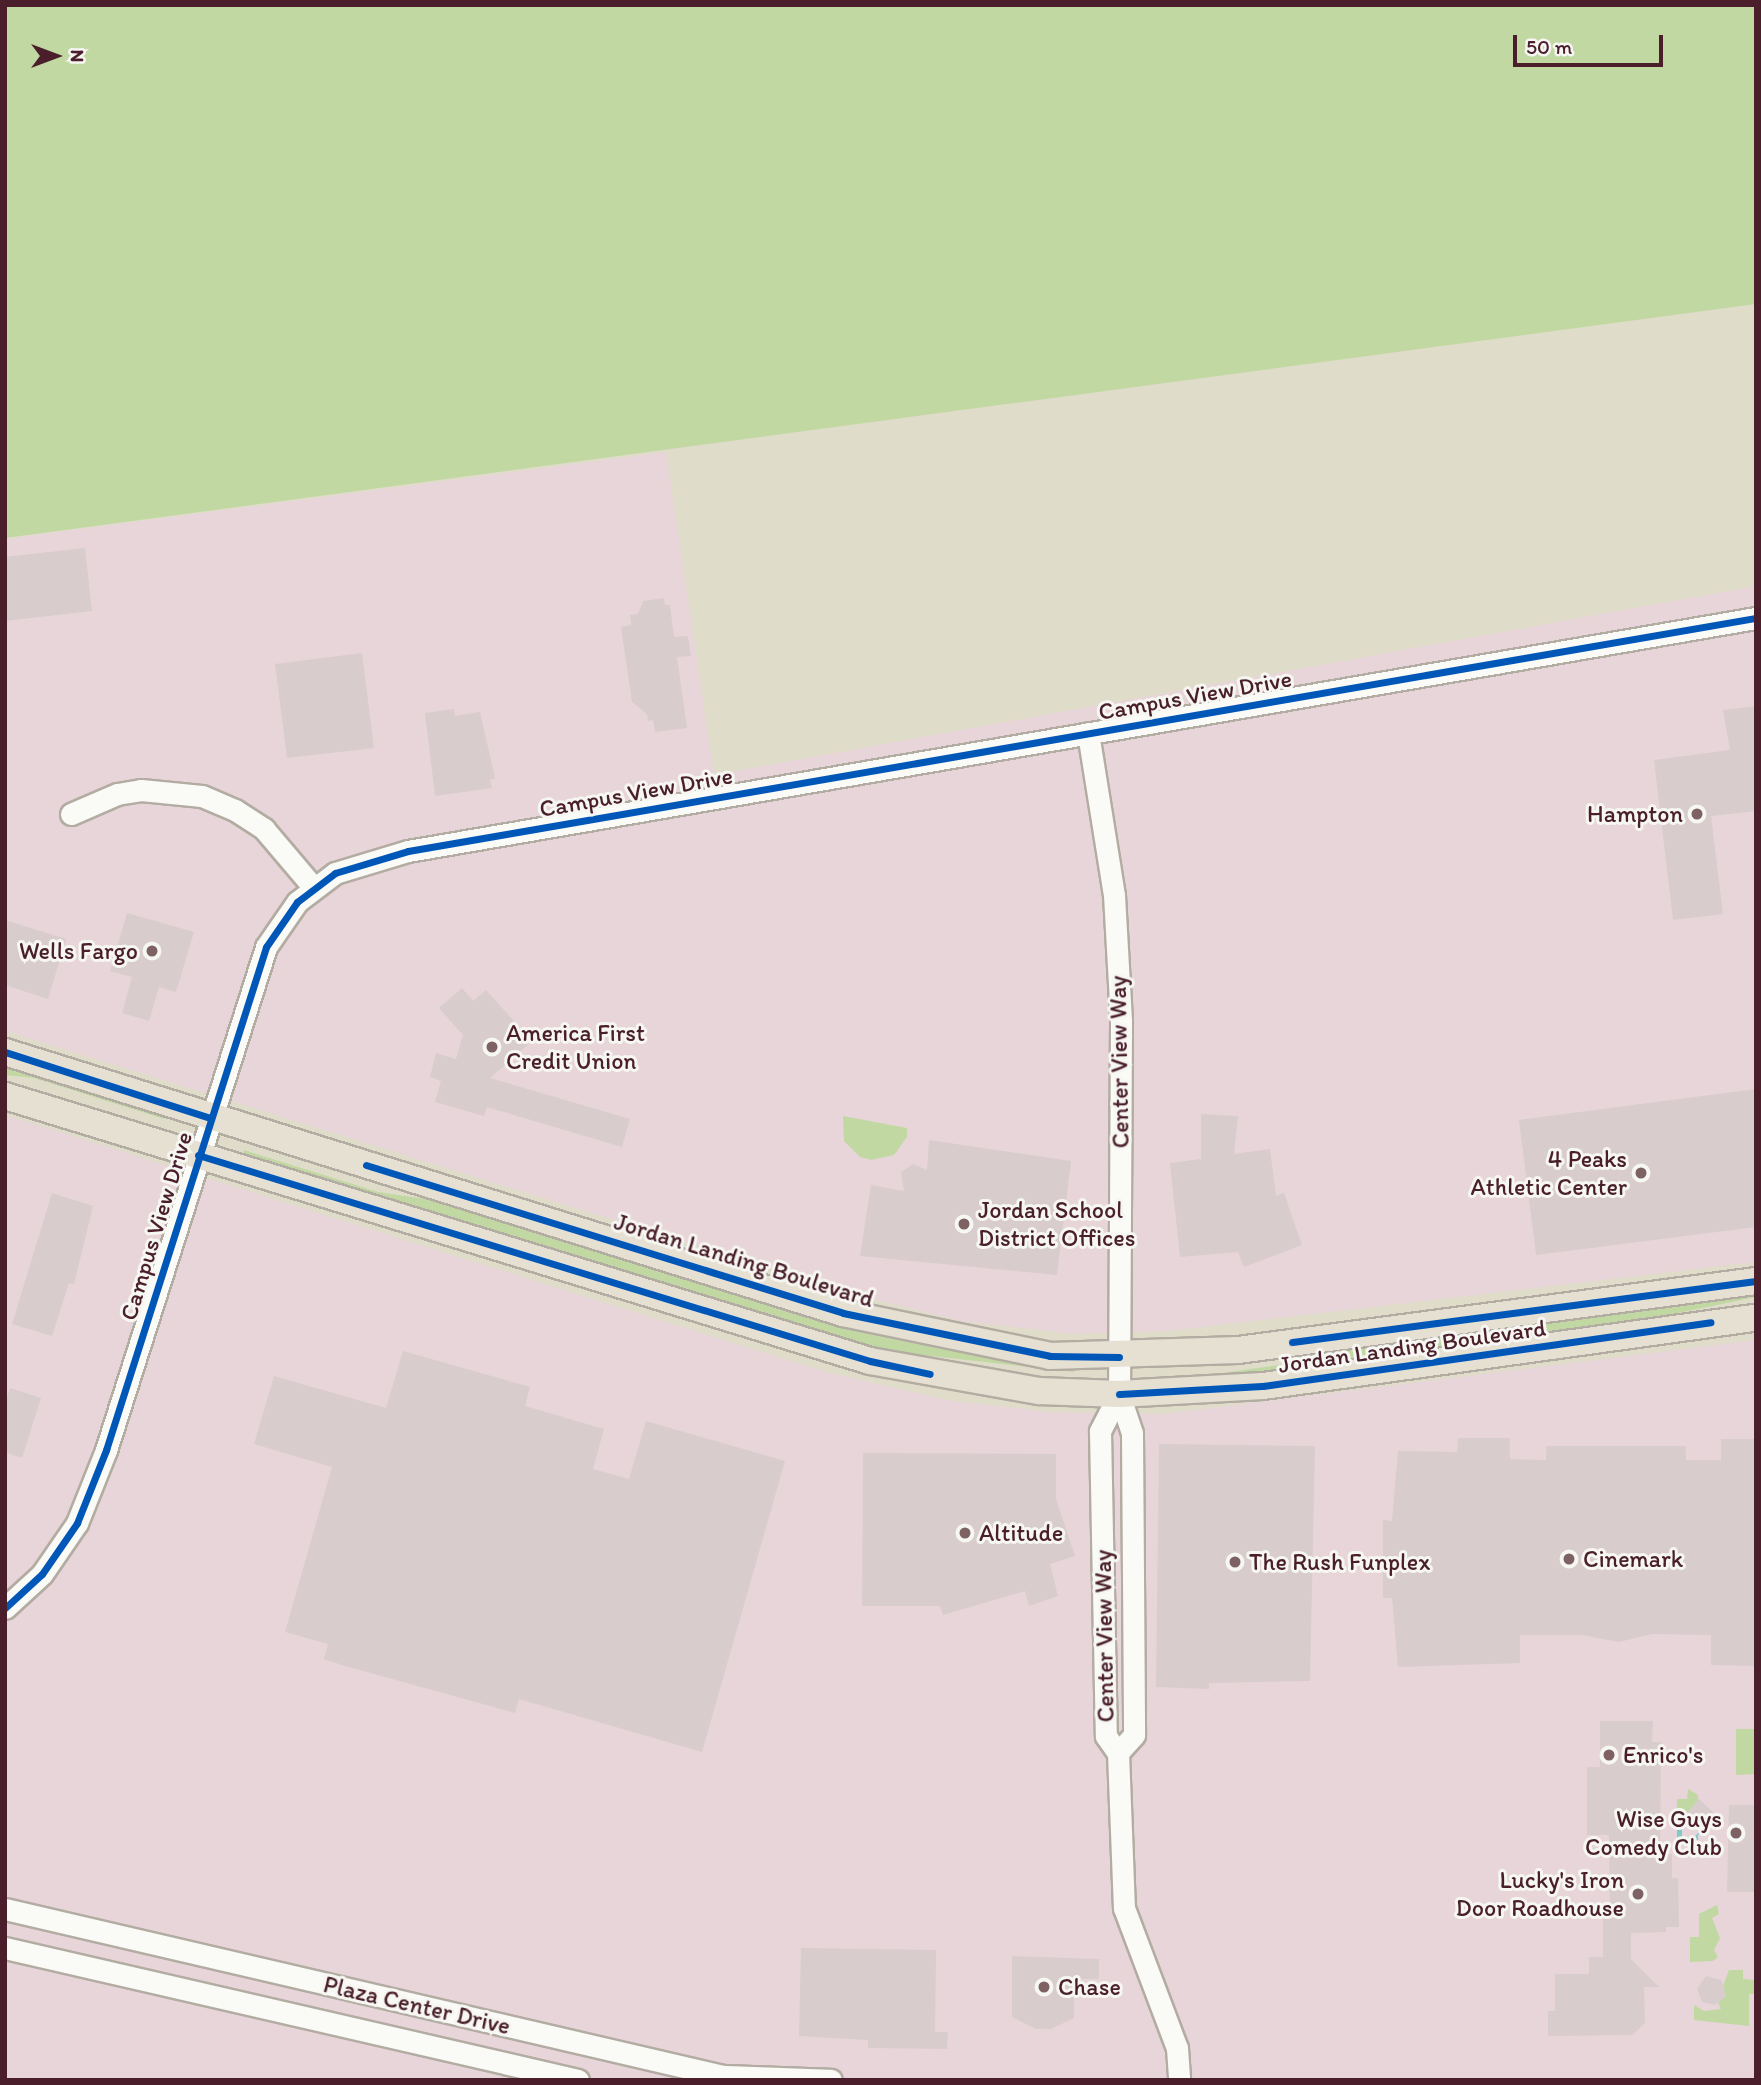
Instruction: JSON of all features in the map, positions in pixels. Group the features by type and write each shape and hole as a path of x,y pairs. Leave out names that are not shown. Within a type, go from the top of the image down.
{"main road":[{"name":"Jordan Landing Boulevard","path":"5,1052 843,1313 1049,1356 1119,1357 1238,1350 1756,1280"},
{"name":"Jordan Landing Boulevard","path":"5,1096 870,1361 1039,1391 1119,1394 1263,1386 1756,1318"}],"street":[{"name":"Campus View Drive","path":"5,1608 42,1574 77,1523 106,1450 265,947 284,917 314,888 350,866 380,856 1756,618"},
{"name":"Center View Way","path":"1088,733 1114,895 1121,1022 1119,1394 1132,1433 1134,1735 1118,1753"},
{"path":"71,814 117,794 141,790 202,796 235,810 264,829 314,888"},
{"name":"Center View Way","path":"1119,1394 1100,1432 1106,1736 1118,1753 1124,1908 1177,2048 1179,2080"},
{"name":"Plaza Center Drive","path":"5,1909 723,2076 831,2080"},
{"name":"Plaza Center Drive","path":"5,1948 578,2080"}],"shaded area":[{"path":"666,452 714,775 1756,586 1756,1262 1168,1331 1074,1334 961,1321 856,1295 5,1031 5,539"},
{"path":"5,1115 829,1373 952,1401 1051,1412 1163,1414 1756,1340 1756,2080 5,2080"}],"green space":[{"path":"5,5 1756,5 1756,304 5,538"},
{"path":"5,1063 166,1114 164,1119 34,1078 5,1075"},
{"path":"843,1116 907,1128 907,1137 894,1155 871,1160 860,1157 844,1141"},
{"path":"244,1150 378,1192 452,1203 877,1336 994,1359 1074,1366 1074,1372 878,1350 242,1157"},
{"path":"1756,1291 1756,1297 1591,1331 1289,1371 1165,1381 1293,1363 1359,1345"},
{"path":"1736,1729 1756,1729 1756,1774 1736,1775"},
{"path":"1688,1789 1698,1795 1698,1816 1677,1816 1677,1799 1687,1799"},
{"path":"1717,1905 1719,1914 1712,1918 1720,1938 1714,1950 1718,1957 1713,1961 1690,1962 1690,1937 1699,1937 1699,1914"},
{"path":"1729,1970 1743,1970 1743,1979 1756,1980 1756,1994 1749,1994 1749,2026 1694,2020 1694,2005 1704,2011 1721,2009 1718,2003 1726,1996 1723,1986"}],"water":[{"path":"1712,1821 1716,1824 1698,1835 1698,1840 1677,1839 1677,1823 1682,1823 1682,1837 1694,1837"}],"building":[{"path":"85,548 92,611 5,621 5,557"},
{"path":"664,598 665,605 670,605 674,637 688,636 691,656 677,657 687,728 655,732 653,720 648,721 647,714 632,702 621,627 631,625 630,615 638,614 643,601"},
{"path":"362,653 374,748 287,758 275,664"},
{"name":"Hampton","path":"1756,706 1756,811 1711,816 1723,914 1673,920 1654,760 1730,750 1723,710"},
{"path":"454,709 455,716 480,712 495,778 490,780 492,788 435,796 425,713"},
{"name":"Wells Fargo","path":"127,913 194,932 176,992 159,987 149,1021 122,1013 132,977 110,971"},
{"path":"5,920 66,939 48,999 5,985"},
{"name":"America First Credit Union","path":"462,988 473,1001 486,990 532,1041 490,1078 630,1119 622,1147 487,1107 484,1116 435,1102 441,1081 430,1077 436,1053 456,1059 463,1035 439,1008"},
{"name":"4 Peaks Athletic Center","path":"1756,1089 1756,1227 1536,1255 1519,1120"},
{"path":"1201,1114 1238,1116 1234,1154 1270,1149 1276,1196 1284,1193 1302,1245 1244,1267 1238,1252 1180,1257 1170,1163 1201,1159"},
{"name":"Jordan School District Offices","path":"929,1140 1071,1161 1057,1275 860,1256 871,1185 904,1191 901,1172 913,1164 927,1170"},
{"path":"52,1193 93,1206 74,1284 69,1283 52,1336 12,1324"},
{"path":"403,1351 530,1387 525,1406 604,1429 593,1469 629,1479 646,1421 785,1461 702,1752 519,1699 515,1713 345,1666 324,1659 328,1644 285,1632 332,1467 254,1444 274,1376 386,1408"},
{"path":"10,1388 41,1398 22,1458 5,1452 5,1404"},
{"name":"Cinemark","path":"1458,1438 1510,1438 1510,1459 1546,1460 1546,1446 1686,1446 1686,1460 1721,1460 1721,1439 1756,1439 1756,1666 1711,1665 1711,1635 1652,1634 1619,1642 1582,1635 1520,1635 1520,1663 1398,1667 1392,1598 1383,1598 1383,1520 1392,1521 1398,1451 1457,1452"},
{"name":"The Rush Funplex","path":"1159,1444 1315,1446 1310,1681 1209,1683 1209,1689 1156,1687"},
{"name":"Altitude","path":"863,1453 1056,1454 1056,1499 1075,1556 1050,1564 1058,1596 1029,1606 1025,1591 943,1615 940,1606 862,1606"},
{"path":"1600,1721 1653,1721 1652,1742 1661,1742 1660,1854 1672,1854 1672,1878 1678,1878 1679,1927 1666,1927 1666,1932 1631,1933 1631,1959 1659,1987 1644,1987 1645,2023 1632,2035 1548,2036 1548,2011 1555,2011 1555,1974 1589,1974 1589,1957 1603,1957 1603,1910 1610,1910 1609,1835 1587,1835 1587,1767 1600,1767"},
{"path":"1699,1799 1713,1812 1700,1826 1686,1814"},
{"path":"1729,1805 1756,1805 1756,1892 1727,1892"},
{"path":"801,1948 936,1950 935,2032 948,2032 947,2049 868,2048 868,2040 799,2036"},
{"path":"1012,1956 1099,1959 1099,1979 1074,1979 1074,2018 1051,2029 1036,2029 1012,2017"},
{"path":"1706,1976 1721,1980 1726,1996 1715,2005 1702,2002 1697,1989"}],"cycle path":[{"path":"5,1608 42,1574 77,1523 106,1450 266,947 297,902 335,873 408,851 1756,618"},
{"path":"5,1052 210,1118"},
{"path":"198,1155 870,1361 930,1374"},
{"path":"366,1165 843,1313 1050,1356 1119,1357"},
{"path":"1292,1342 1756,1281"},
{"path":"1119,1394 1263,1386 1710,1322"}],"place":[{"name":"Hampton","path":"1697,814"},
{"name":"Wells Fargo","path":"152,951"},
{"name":"America First Credit Union","path":"492,1047"},
{"name":"4 Peaks Athletic Center","path":"1641,1173"},
{"name":"Jordan School District Offices","path":"964,1224"},
{"name":"Altitude","path":"965,1533"},
{"name":"Cinemark","path":"1569,1559"},
{"name":"The Rush Funplex","path":"1235,1562"},
{"name":"Enrico's","path":"1609,1755"},
{"name":"Wise Guys Comedy Club","path":"1736,1833"},
{"name":"Lucky's Iron Door Roadhouse","path":"1638,1894"},
{"name":"Chase","path":"1044,1987"}]}
